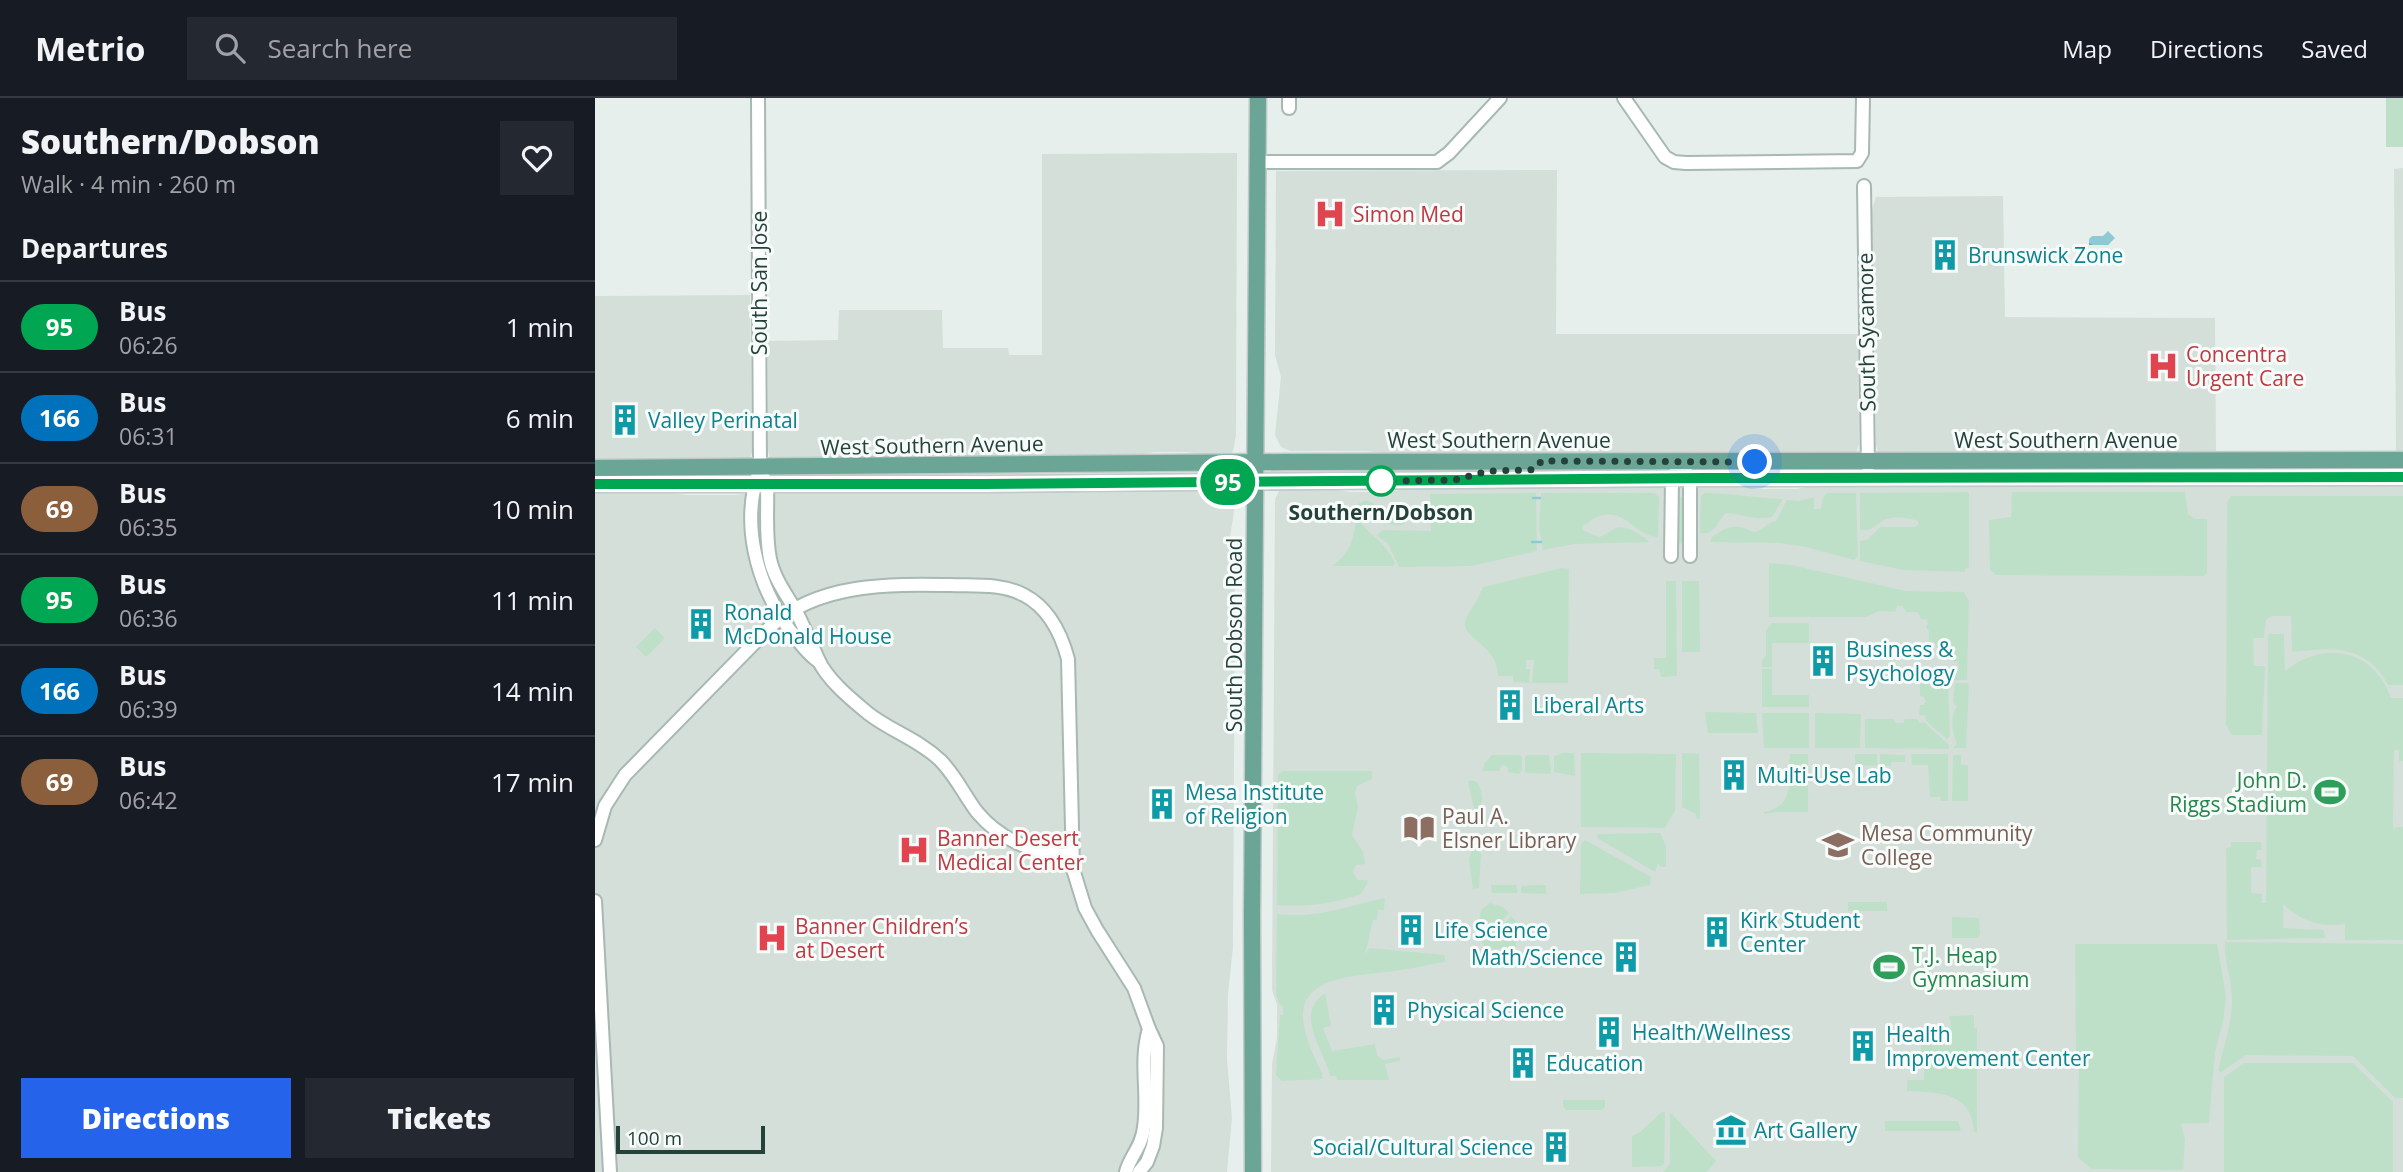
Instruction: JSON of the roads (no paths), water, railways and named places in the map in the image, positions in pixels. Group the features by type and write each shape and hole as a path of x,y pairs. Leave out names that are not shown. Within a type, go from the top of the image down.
{"main road":[{"name":"South Dobson Road","path":"1253,1172 1258,98"},
{"name":"West Southern Avenue","path":"595,468 760,468 928,475 984,484 1690,478 1868,470 2403,460"},
{"path":"1455,480 1488,471 1530,470 1538,467 1541,461"},
{"name":"West Southern Avenue","path":"595,484 761,484 1060,465 1256,462 1681,462 1868,470 2403,477"},
{"path":"984,484 1001,476 1052,473 1060,465"}],"street":[{"name":"South San Jose","path":"758,98 760,468"},
{"path":"1258,162 1437,162 1449,153 1500,98"},
{"path":"1624,98 1665,157 1674,162 1700,163 1857,161 1862,153 1863,98"},
{"name":"South Sycamore","path":"1864,186 1868,470"},
{"path":"1671,556 1672,478 1681,462"},
{"path":"1681,462 1690,478 1690,556"},
{"path":"760,468 771,563 814,646 818,661"},
{"path":"761,484 752,534 755,558 762,580 781,617 807,654 818,661 829,676 870,715 919,744 942,762 978,812 994,828 1028,849 1053,855 1071,855"},
{"path":"595,840 605,806 625,775 781,617 794,609 829,595 866,587 1000,587 1024,595 1045,611 1061,635 1068,659 1071,855 1079,893 1097,930 1135,988 1157,1046 1157,1128 1147,1162 1139,1172"},
{"path":"595,901 610,1172"},
{"path":"1126,1172 1140,1147 1145,1125 1144,1045 1149,1030"}],"water":[{"path":"2108,231 2115,238 2108,245 2089,245 2092,236 2103,236"}],"waterway":[{"path":"1533,498 1540,498"},
{"path":"1532,542 1541,542"}],"place":[{"name":"Simon Med","path":"1330,214"},
{"name":"Brunswick Zone","path":"1945,255"},
{"name":"Concentra Urgent Care","path":"2163,366"},
{"name":"Valley Perinatal","path":"625,420"},
{"name":"Southern/Dobson","path":"1381,481"},
{"name":"Ronald McDonald House","path":"701,624"},
{"name":"Business & Psychology","path":"1823,661"},
{"name":"Liberal Arts","path":"1510,705"},
{"name":"Multi-Use Lab","path":"1734,775"},
{"name":"John D. Riggs Stadium","path":"2330,792"},
{"name":"Mesa Institute of Religion","path":"1162,804"},
{"name":"Paul A. Elsner Library","path":"1419,828"},
{"name":"Mesa Community College","path":"1838,845"},
{"name":"Banner Desert Medical Center","path":"914,850"},
{"name":"Life Science","path":"1411,930"},
{"name":"Kirk Student Center","path":"1717,932"},
{"name":"Banner Children’s at Desert","path":"772,938"},
{"name":"Math/Science","path":"1626,957"},
{"name":"T.J. Heap Gymnasium","path":"1889,967"},
{"name":"Physical Science","path":"1384,1010"},
{"name":"Health/Wellness","path":"1609,1032"},
{"name":"Health Improvement Center","path":"1863,1046"},
{"name":"Education","path":"1523,1063"},
{"name":"Art Gallery","path":"1731,1130"},
{"name":"Social/Cultural Science","path":"1556,1147"}]}
